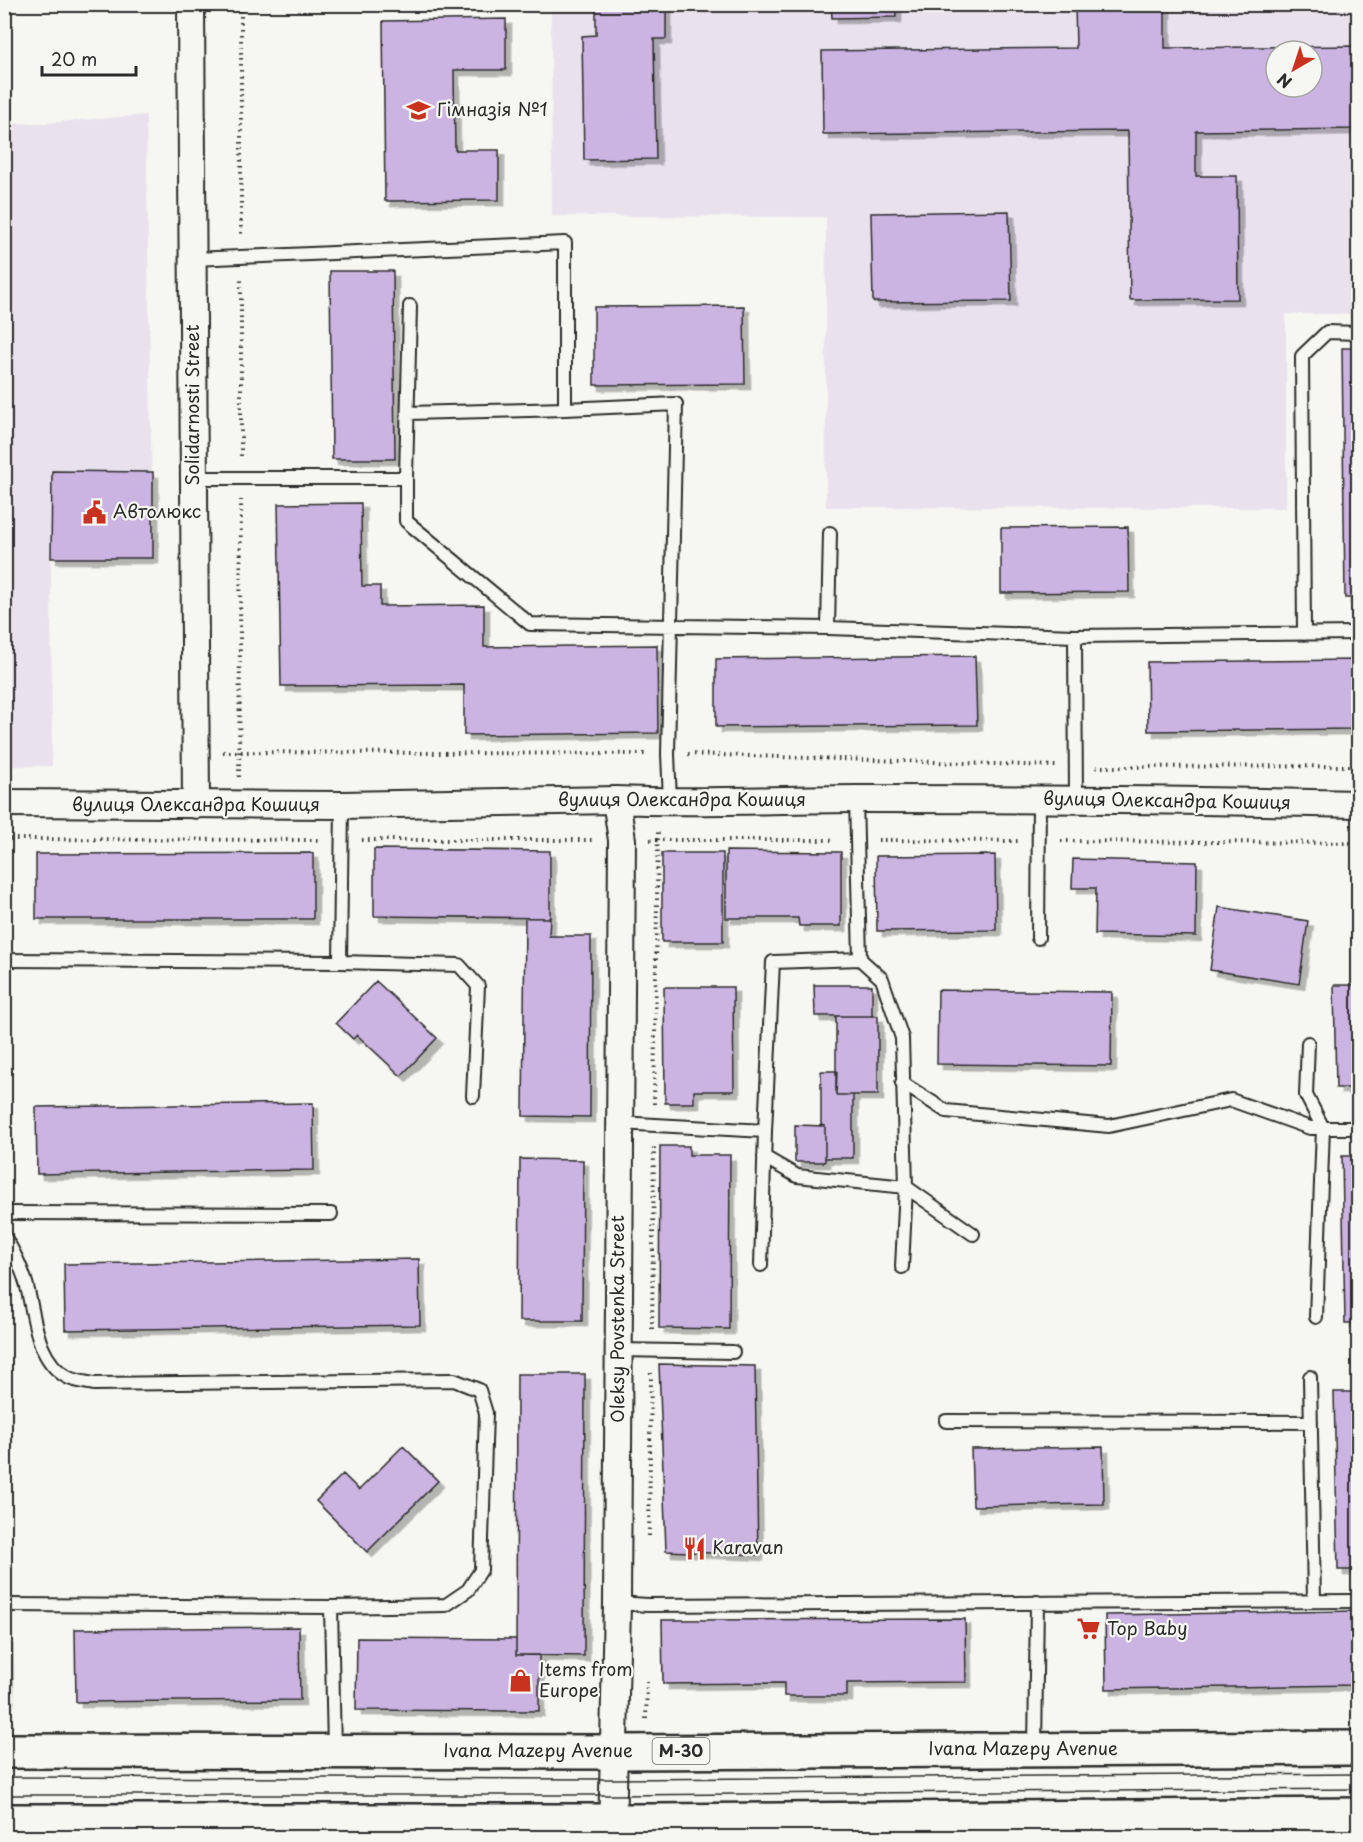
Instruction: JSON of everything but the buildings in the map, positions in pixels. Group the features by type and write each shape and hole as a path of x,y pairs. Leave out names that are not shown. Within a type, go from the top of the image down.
{"highway":[{"name":"Ivana Mazepy Avenue","path":"4,1751 616,1752 1359,1748"},
{"path":"4,1821 613,1829 1359,1815"}],"street":[{"name":"Solidarnosti Street","path":"191,4 196,805"},
{"name":"вулиця Олександра Кошиця","path":"4,803 342,806 616,800 664,802 1076,798 1359,804"},
{"name":"Oleksy Povstenka Street","path":"613,1829 616,1752 622,840 616,800"}],"lane":[{"path":"193,259 565,243 566,409"},
{"path":"410,306 406,521 530,624 828,628 1075,636 1359,633"},
{"path":"1304,634 1302,356 1327,332 1359,333"},
{"path":"408,413 676,404 672,625 668,754 664,802"},
{"path":"194,478 406,478"},
{"path":"828,628 830,533"},
{"path":"1075,636 1076,798"},
{"path":"856,799 860,959"},
{"path":"1038,938 1039,800"},
{"path":"340,962 342,806"},
{"path":"761,1264 772,962 860,959 882,979 902,1038 906,1186 903,1267"},
{"path":"4,960 459,965 477,986 473,1096"},
{"path":"1308,1043 1306,1095 1323,1128 1316,1317"},
{"path":"902,1083 946,1111 1109,1126 1231,1100 1310,1128 1359,1128"},
{"path":"619,1123 765,1131"},
{"path":"764,1157 797,1176 906,1186 973,1234"},
{"path":"4,1213 331,1214"},
{"path":"4,1236 19,1260 34,1325 50,1362 67,1377 93,1384 454,1380 479,1390 486,1413 481,1570 468,1590 446,1605 331,1607 4,1605"},
{"path":"618,1350 733,1352"},
{"path":"1310,1377 1314,1601"},
{"path":"946,1421 1311,1422"},
{"path":"617,1603 660,1605 1359,1601"},
{"path":"1035,1749 1037,1602"},
{"path":"331,1607 334,1750"}],"path":[{"path":"239,805 241,4"},
{"path":"196,752 668,754 1076,767 1359,766"},
{"path":"649,1536 658,839 664,802"},
{"path":"4,839 658,839 1359,843"},
{"path":"646,1723 647,1676"}],"shaded area":[{"path":"551,5 1358,5 1358,314 1286,314 1286,508 826,507 826,217 552,216"},
{"path":"146,115 153,558 51,558 52,766 5,766 4,124"}],"tram line":[{"path":"4,1777 613,1779 1358,1774"},
{"path":"4,1795 614,1795 1358,1789"}],"place":[{"name":"Гімназія №1","path":"419,110"},
{"name":"Автолюкс","path":"95,512"},
{"name":"Karavan","path":"694,1548"},
{"name":"Top Baby","path":"1089,1629"},
{"name":"Items from Europe","path":"521,1680"}]}
